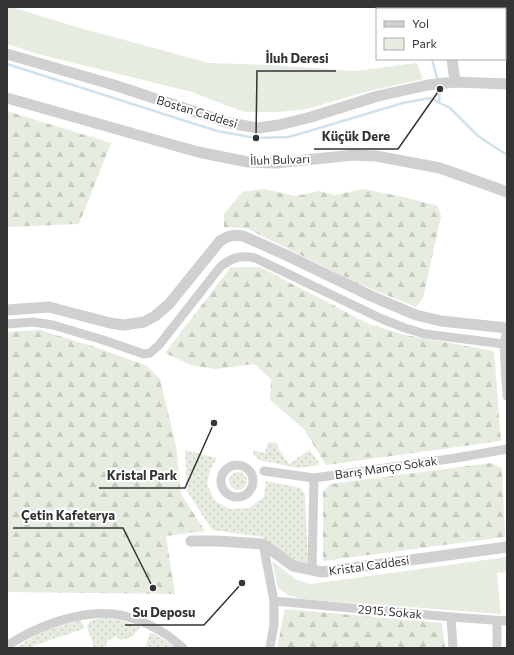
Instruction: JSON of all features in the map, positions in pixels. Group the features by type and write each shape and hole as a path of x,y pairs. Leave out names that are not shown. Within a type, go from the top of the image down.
{"street":[{"path":"454,7 465,8"},
{"name":"Bostan Caddesi","path":"7,54 114,85 229,123 258,128 279,125 311,117 378,96 428,85 455,82 507,84"},
{"path":"452,60 455,82"},
{"name":"İluh Bulvarı","path":"7,98 198,152 248,162 276,163 354,155 376,156 440,168 507,192"},
{"path":"7,310 49,307 117,324 131,325 144,322 155,316 169,304 220,241 226,237 238,235 286,255 371,296 416,315 442,321 507,329 504,344 507,396"},
{"path":"7,324 34,322 53,325 100,338 144,354 150,353 159,345 222,266 229,260 241,256 255,258 382,319 405,328 426,334 504,344"},
{"name":"Barış Manço Sokak","path":"243,467 314,478 507,449"},
{"path":"252,484 251,474 243,467 232,467 224,473 221,484 223,489 230,496 240,497 248,492 252,484 264,471"},
{"path":"312,571 314,478"},
{"path":"191,541 263,544 274,601 274,624 270,648"},
{"name":"Kristal Caddesi","path":"263,544 293,566 322,572 507,547"},
{"name":"2915. Sokak","path":"274,601 450,618 507,621"},
{"path":"7,646 26,634 66,619 92,614 113,614 135,618 175,640 183,648"},
{"path":"450,618 453,648"},
{"path":"497,620 497,648"}],"green space":[{"path":"7,7 209,63 270,65 355,71 417,63 423,79 365,92 307,109 278,112 244,112 192,92 38,54 7,44"},
{"path":"7,111 111,143 79,224 7,227"},
{"path":"264,189 296,196 319,191 334,195 363,189 404,197 438,206 441,216 423,298 416,307 357,283 246,228 224,227 224,214 242,192"},
{"path":"231,267 260,267 369,324 405,335 494,351 501,441 326,465 304,429 270,400 271,379 254,364 215,369 191,365 165,353"},
{"path":"40,330 95,347 147,366 160,379 176,446 181,494 205,531 166,536 175,594 7,592 7,332"},
{"path":"268,442 277,443 278,448 289,464 309,450 318,461 319,465 299,468 259,460 253,453 253,450 265,453"},
{"path":"185,450 217,458 210,470 207,484 215,501 230,509 249,508 264,497 266,481 301,488 305,495 308,562 298,563 263,537 212,530 187,491"},
{"path":"491,463 502,468 505,537 323,561 323,492 330,484"},
{"path":"238,472 244,475 247,481 244,487 238,490 232,487 229,481 232,475"},
{"path":"507,557 507,572 497,573 501,614 302,599 288,595 278,588 272,561 297,580 311,584"},
{"path":"285,609 442,623 445,648 277,648"},
{"path":"104,618 119,620 141,627 132,637 120,640 116,636 106,642 107,646 94,648 87,626 91,620"},
{"path":"81,620 84,629 29,648 15,648 43,631"},
{"path":"150,633 156,635 177,648 145,648"}],"waterway":[{"path":"432,60 437,78"},
{"path":"7,64 217,131 256,138 289,137 403,103 430,98 450,108 478,136 507,155"},
{"path":"439,103 440,89"}],"place":[{"name":"Küçük Dere","path":"440,89"},
{"name":"İluh Deresi","path":"256,138"},
{"name":"Kristal Park","path":"214,423"},
{"name":"Su Deposu","path":"242,583"},
{"name":"Çetin Kafeterya","path":"153,588"}]}
